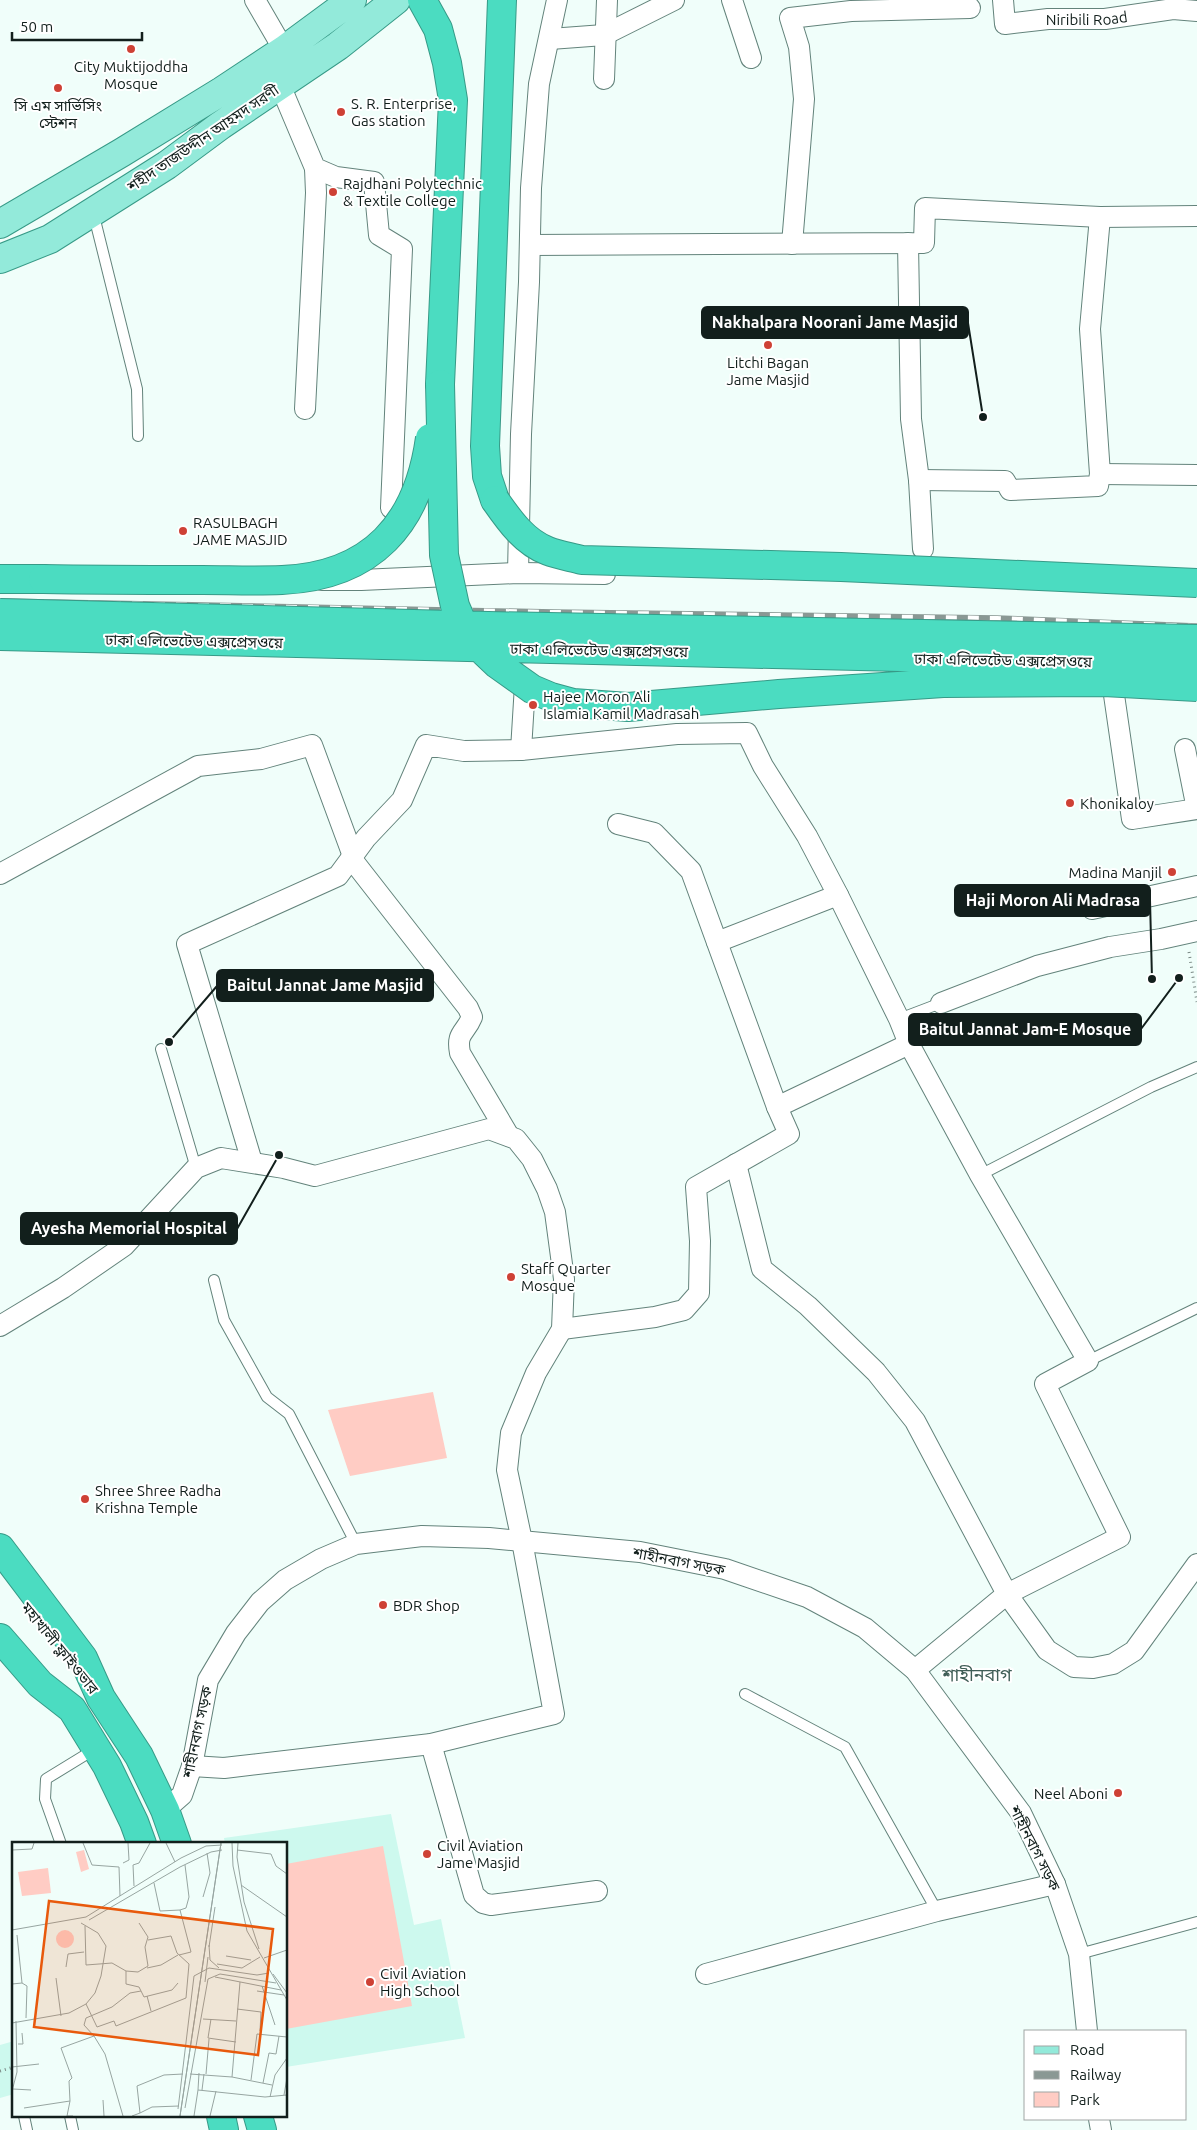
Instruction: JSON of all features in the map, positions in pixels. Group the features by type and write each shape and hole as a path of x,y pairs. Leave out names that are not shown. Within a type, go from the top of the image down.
{"highway":[{"path":"422,0 438,29 447,63 453,100 440,384 444,555 455,606 464,627 477,645 497,664 532,689 551,697 590,705 628,708 779,694 943,683 1094,682 1197,686"},
{"path":"502,0 485,446 487,476 495,500 514,526 547,551 582,560 841,567 1197,583"},
{"path":"0,579 283,580 332,572 352,563 379,546 395,532 414,502 427,461 440,384"},
{"name":"ঢাকা এলিভেটেড এক্সপ্রেসওয়ে","path":"0,613 508,626 1197,639"},
{"name":"ঢাকা এলিভেটেড এক্সপ্রেসওয়ে","path":"0,636 1197,664"},
{"path":"0,1548 82,1658 101,1698 140,1756 165,1810 175,1842"},
{"name":"মহাখালী ফ্লাইওভার","path":"0,1575 101,1698"},
{"name":"মহাখালী ফ্লাইওভার","path":"0,1618 72,1709"},
{"path":"0,1638 40,1684 72,1709 107,1766 134,1822 141,1842"}],"main road":[{"name":"শহীদ তাজউদ্দীন আহমদ সরণী","path":"0,224 222,91 284,50 352,0"},
{"name":"শহীদ তাজউদ্দীন আহমদ সরণী","path":"0,258 50,239 167,165 338,46 396,0"}],"street":[{"path":"255,0 284,50"},
{"path":"518,573 521,434 531,188 539,84 557,0"},
{"path":"604,79 604,35 607,0"},
{"path":"550,39 604,35 674,0"},
{"path":"732,0 751,58"},
{"name":"Niribili Road","path":"1003,0 1005,24 1048,19 1105,20 1173,9 1197,12"},
{"path":"792,244 804,99 799,47 790,18 851,11 970,8"},
{"path":"280,85 315,168 316,193 305,409"},
{"path":"315,168 336,177 374,182 379,235 402,249 391,508"},
{"path":"530,245 924,243 924,208 1100,217 1197,216"},
{"path":"918,480 1005,481 1010,490 1098,486 1100,474 1090,329 1100,217"},
{"path":"908,243 911,419 923,549"},
{"path":"1100,474 1197,475"},
{"path":"0,575 362,580 518,573 1077,578"},
{"path":"0,629 179,628 348,637 502,652 615,658 813,659 1027,655 1197,661"},
{"path":"521,750 525,685"},
{"path":"1113,688 1132,819 1197,810 1185,750"},
{"path":"252,1162 187,944 338,876 366,838 402,800 426,745 464,751 521,750 677,734 747,733 763,766 807,836 899,1019 909,1044 980,1175 1088,1360 1045,1384 1120,1537 1007,1594 915,1670"},
{"path":"0,874 198,766 261,759 312,745 352,857 468,1008 472,1017 468,1026 462,1031 458,1043 460,1053 509,1136"},
{"path":"562,1329 655,1317 684,1310 699,1294 700,1241 696,1187 789,1134 777,1107 691,872 654,833 618,824"},
{"path":"1092,909 1197,886"},
{"path":"717,942 838,895"},
{"path":"941,1003 1037,966 1110,947 1192,933"},
{"path":"777,1107 909,1044"},
{"path":"0,1326 124,1246 196,1168 221,1158 252,1162 315,1176 489,1129 516,1139 532,1159 548,1189 555,1212 564,1279 562,1329 536,1373 511,1433 507,1470 554,1714 430,1744 224,1768 192,1766"},
{"path":"736,1164 762,1269 808,1306 869,1366 915,1421 1007,1594 1048,1650 1074,1667 1093,1668 1113,1664 1134,1650 1197,1564"},
{"name":"শাহীনবাগ সড়ক","path":"165,1810 182,1795 192,1766 208,1680 236,1633 260,1602 286,1580 321,1559 356,1544 422,1536 489,1538 640,1552 725,1568 807,1597 865,1628 915,1670 1020,1813 1055,1884 1079,1954 1087,2030"},
{"path":"430,1744 474,1895 483,1903 491,1905 597,1891"},
{"path":"706,1974 937,1911 1055,1884"}],"lane":[{"path":"93,212 137,389 138,436"},
{"path":"899,1019 941,1003"},
{"path":"161,1049 196,1168"},
{"path":"980,1175 1151,1087 1197,1067"},
{"path":"214,1280 224,1320 267,1397 289,1414 356,1544"},
{"path":"1088,1360 1197,1308"},
{"path":"745,1694 845,1747 937,1911"},
{"path":"60,1842 45,1799 46,1780 96,1749"},
{"path":"1079,1954 1197,1922"}],"path":[{"path":"1192,933 1197,1002"}],"shaded area":[{"name":"Civil Aviation High School","path":"391,1814 414,1925 441,1919 465,2038 288,2067 288,1842 225,1842 224,1838"},
{"path":"12,2042 12,2095 0,2098 0,2045"}],"green space":[{"path":"433,1392 447,1458 350,1476 328,1410"},
{"path":"383,1846 412,2006 288,2029 288,1864"}],"tram line":[{"path":"0,618 555,626 1197,641"}],"railway":[{"path":"0,601 554,612 997,618 1197,626"}],"place":[{"name":"City Muktijoddha Mosque","path":"131,49"},
{"name":"সি এম সার্ভিসিং স্টেশন","path":"58,88"},
{"name":"S. R. Enterprise, Gas station","path":"341,112"},
{"name":"Rajdhani Polytechnic & Textile College","path":"333,192"},
{"name":"Litchi Bagan Jame Masjid","path":"768,345"},
{"name":"Nakhalpara Noorani Jame Masjid","path":"983,417"},
{"name":"RASULBAGH JAME MASJID","path":"183,531"},
{"name":"Hajee Moron Ali Islamia Kamil Madrasah","path":"533,705"},
{"name":"Khonikaloy","path":"1070,803"},
{"name":"Madina Manjil","path":"1172,872"},
{"name":"Baitul Jannat Jam-E Mosque","path":"1179,978"},
{"name":"Haji Moron Ali Madrasa","path":"1152,979"},
{"name":"Baitul Jannat Jame Masjid","path":"169,1042"},
{"name":"Ayesha Memorial Hospital","path":"279,1155"},
{"name":"Staff Quarter Mosque","path":"511,1277"},
{"name":"Shree Shree Radha Krishna Temple","path":"85,1499"},
{"name":"BDR Shop","path":"383,1605"},
{"name":"Neel Aboni","path":"1118,1793"},
{"name":"Civil Aviation Jame Masjid","path":"427,1854"},
{"name":"Civil Aviation High School","path":"370,1982"}],"district":[{"name":"শাহীনবাগ","path":"977,1674"}]}
